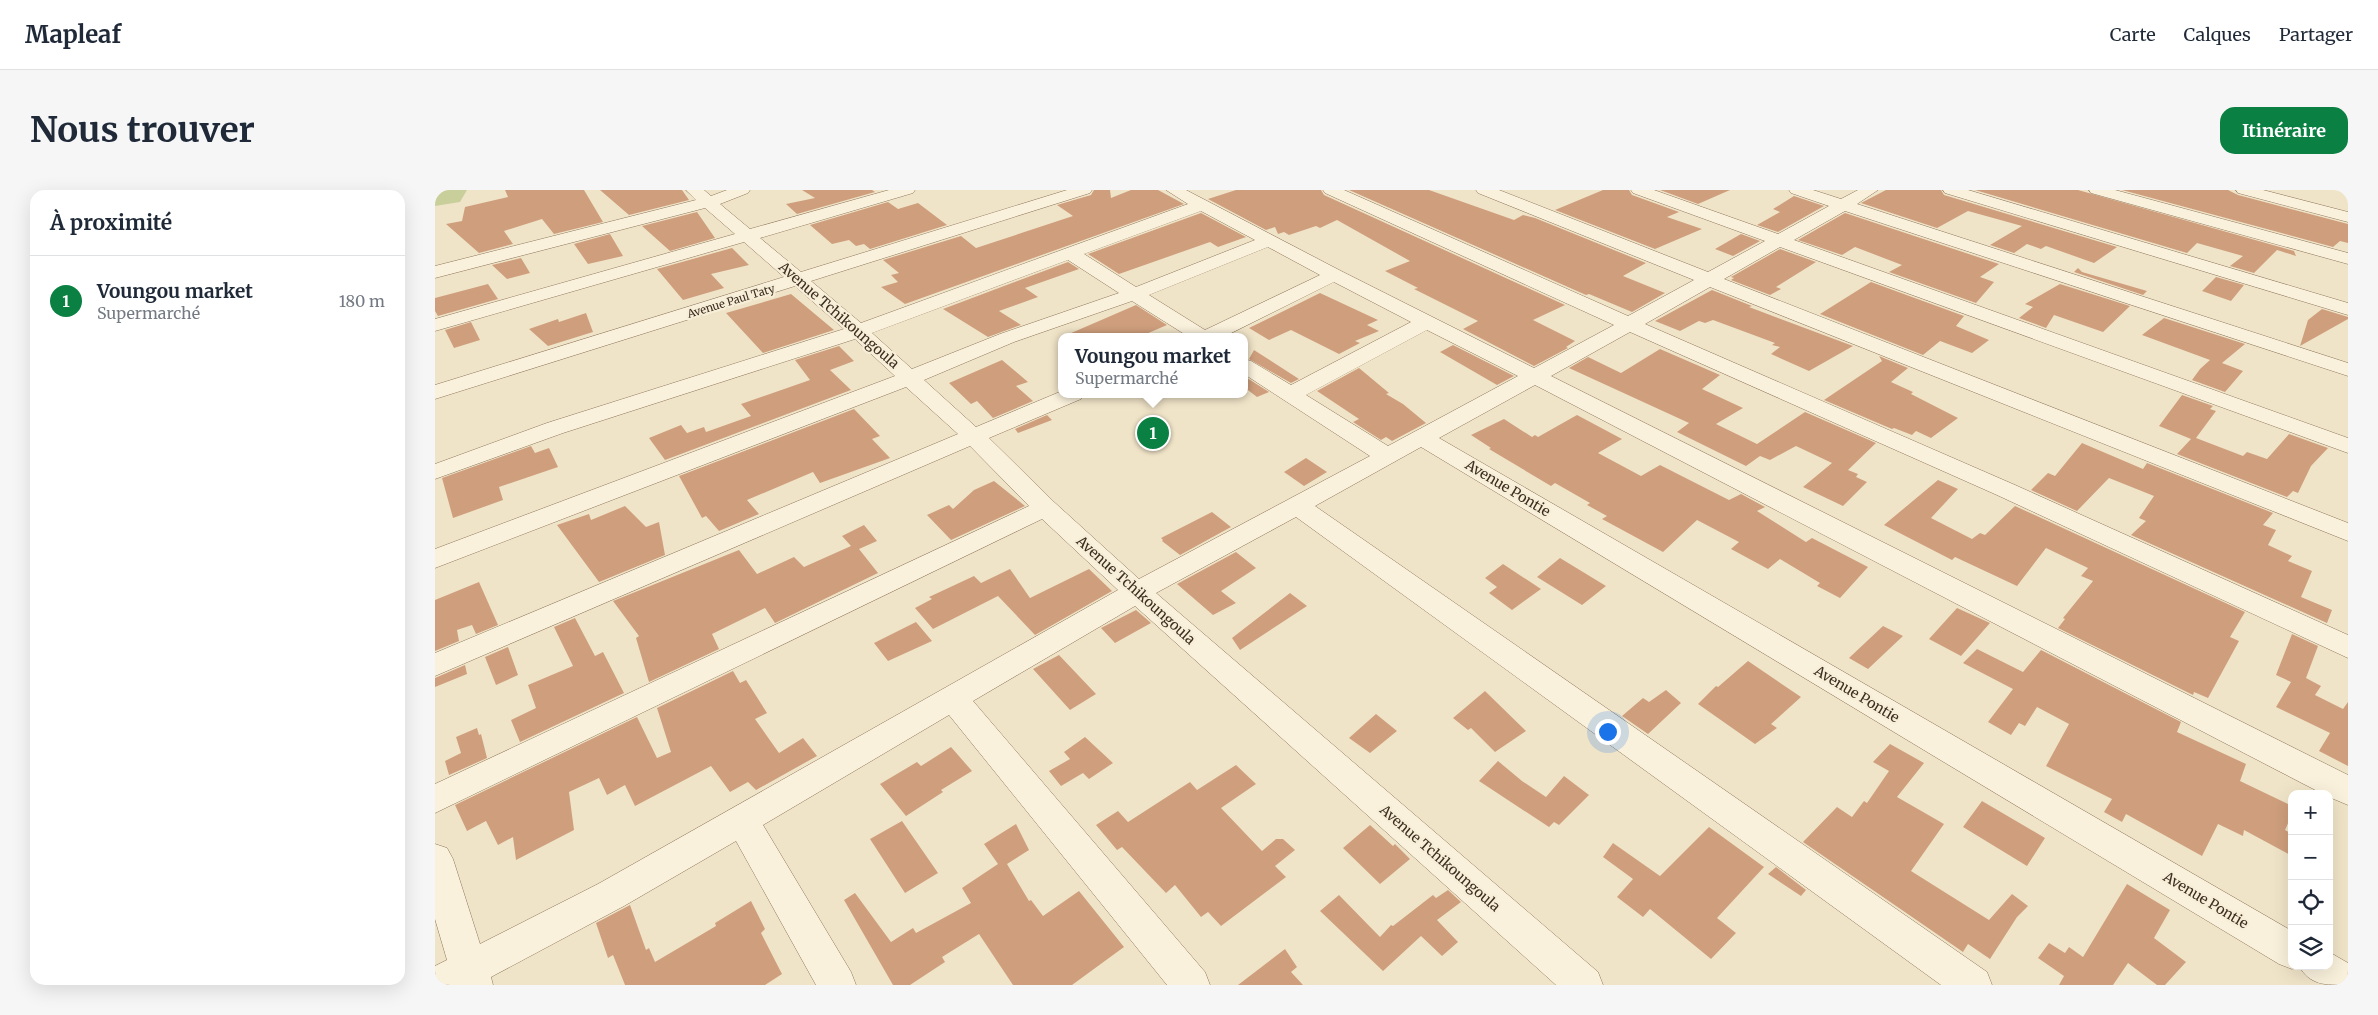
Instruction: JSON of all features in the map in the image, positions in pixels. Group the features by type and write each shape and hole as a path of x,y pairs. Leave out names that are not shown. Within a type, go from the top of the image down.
{"street":[{"path":"435,272 700,196 742,190"},
{"path":"435,325 907,190"},
{"name":"Avenue Paul Taty","path":"435,392 1084,190"},
{"path":"1174,190 1334,275 1428,321 2348,791"},
{"path":"1331,190 2006,490 2348,647"},
{"path":"1484,190 2348,533"},
{"path":"1639,190 2348,446"},
{"path":"1797,190 2348,370"},
{"path":"438,985 472,977 952,697 1137,592 1422,438 1870,190"},
{"path":"1951,190 2348,309"},
{"path":"2097,190 2348,259"},
{"path":"2244,190 2348,217"},
{"name":"Avenue Tchikoungoula","path":"700,196 858,331 974,437 1045,508 1137,592 1584,985"},
{"path":"435,472 555,428 858,331 1071,254 1201,204"},
{"path":"435,559 522,524 909,378 1007,338 1135,294 1270,240"},
{"path":"1071,254 1198,333"},
{"path":"1213,333 1334,275"},
{"path":"1289,395 1428,321"},
{"path":"1248,367 1289,395 1387,456"},
{"path":"435,665 1064,398"},
{"name":"Avenue Pontie","path":"1422,438 2288,949"},
{"path":"1296,505 1973,985"},
{"path":"435,799 1045,508"},
{"path":"952,697 1191,985"},
{"path":"742,820 837,985"},
{"path":"435,859 472,977"},
{"path":"2325,970 2348,984"}],"green space":[{"path":"435,190 467,190 460,202 435,206"}],"building":[{"path":"505,190 584,190 603,222 554,234 542,219 504,231 513,244 479,253 446,224 462,221 465,207 508,197"},
{"path":"600,190 682,190 689,200 629,215"},
{"path":"802,190 872,190 875,192 797,214 786,204 815,198"},
{"path":"1094,190 1110,190 1111,198 1131,190 1158,190 1184,204 905,304 881,287 898,282 891,275 899,273 883,260 961,236 976,248 1073,216 1057,205 1091,195"},
{"path":"1236,190 1321,190 1324,195 1565,305 1533,320 1575,341 1566,347 1568,348 1534,366 1463,329 1478,321 1414,289 1418,288 1385,271 1410,261 1337,220 1320,228 1316,226 1289,235 1284,232 1278,234 1275,227 1266,230 1208,199"},
{"path":"1349,190 1429,190 1514,220 1523,215 1535,218 1646,263 1623,276 1665,293 1632,312 1589,294 1586,295"},
{"path":"1603,190 1629,190 1632,195 1679,212 1667,217 1702,229 1655,249 1555,210"},
{"path":"1660,190 1730,190 1698,204"},
{"path":"1886,190 1941,190 1944,195 2117,247 2094,263 2046,246 2041,249 2027,244 2014,253 1990,245 2022,226 1968,211 1937,228 1861,203"},
{"path":"1975,190 2078,190 2294,251 2296,256 2277,250 2254,273 2230,266 2243,256 2197,243 2187,253"},
{"path":"2122,190 2228,190 2238,195 2348,224 2348,243 2340,241 2333,247"},
{"path":"1794,196 1824,206 1778,232 1757,225 1780,212 1773,209"},
{"path":"888,202 898,209 918,203 947,225 870,249 864,244 856,246 849,240 832,244 810,225"},
{"path":"697,212 715,238 670,251 642,226"},
{"path":"1201,213 1246,237 1218,247 1210,242 1119,274 1088,254"},
{"path":"1845,213 1999,264 1980,277 1994,282 1976,303 1889,272 1902,265 1855,247 1842,255 1798,240"},
{"path":"610,234 623,256 588,264 574,244"},
{"path":"1741,234 1760,241 1733,256 1715,249"},
{"path":"732,248 749,265 711,274 724,288 683,300 657,269"},
{"path":"1780,249 1816,262 1776,287 1781,289 1770,295 1731,280 1734,278 1731,277"},
{"path":"521,258 530,273 507,279 492,265"},
{"path":"1068,262 1079,269 1025,288 1038,297 999,311 1021,325 988,337 943,309"},
{"path":"2078,268 2082,272 2147,291 2143,295 2074,272"},
{"path":"2216,277 2244,285 2231,301 2202,291"},
{"path":"1871,282 1964,316 1956,326 1989,340 1972,353 1940,341 1923,355 1820,314"},
{"path":"488,284 498,299 438,316 435,311 435,298"},
{"path":"2060,284 2130,306 2103,332 2054,315 2046,328 2019,318 2033,307 2025,304"},
{"path":"1712,290 1752,306 1749,307 1853,346 1809,371 1771,354 1780,347 1772,345 1775,343 1713,320 1705,323 1699,321 1680,331 1655,321"},
{"path":"1320,293 1378,320 1367,325 1379,331 1355,341 1360,343 1339,354 1291,330 1269,340 1249,328"},
{"path":"791,294 834,330 763,353 726,313"},
{"path":"1136,305 1167,325 1148,333 1071,333"},
{"path":"2322,309 2348,317 2348,319 2300,346 2308,320"},
{"path":"586,313 593,332 548,346 529,329 558,319 559,322"},
{"path":"2164,318 2245,344 2222,363 2243,371 2225,392 2192,380 2210,360 2142,335"},
{"path":"471,322 480,340 454,348 445,330"},
{"path":"1453,345 1514,376 1497,385 1440,352"},
{"path":"839,346 854,361 830,370 851,390 665,460 649,438 681,425 687,433 704,427 706,432 751,416 741,404 810,380 795,360"},
{"path":"1660,349 1720,375 1702,389 1743,408 1716,424 1757,444 1805,412 1876,443 1848,470 1858,474 1856,477 1867,482 1843,506 1803,487 1832,463 1796,446 1770,460 1760,456 1746,466 1677,432 1689,423 1569,368 1588,357 1621,373"},
{"path":"1254,350 1299,379 1291,383 1249,359"},
{"path":"1879,356 1908,368 1891,382 1913,392 1911,394 1958,418 1931,438 1916,431 1912,435 1894,428 1892,429 1824,400 1882,361"},
{"path":"1002,360 1028,382 1016,386 1033,401 993,418 977,401 971,404 949,383"},
{"path":"1359,368 1389,393 1386,394 1403,404 1426,423 1392,441 1386,437 1381,440 1353,422 1359,419 1317,391"},
{"path":"1248,379 1269,392 1257,397 1248,390"},
{"path":"2182,395 2213,406 2210,409 2216,411 2196,438 2243,456 2247,452 2267,459 2289,434 2328,448 2311,466 2298,493 2293,491 2287,497 2177,454 2191,439 2159,426"},
{"path":"854,409 880,436 872,439 890,458 820,483 813,472 747,500 759,514 719,531 706,516 702,518 679,476"},
{"path":"1047,415 1052,420 1018,433 1015,429"},
{"path":"1577,415 1622,439 1598,453 1641,476 1660,465 1729,500 1741,494 1765,507 1757,511 1806,542 1812,538 1868,567 1840,598 1817,586 1820,583 1780,559 1768,569 1731,549 1739,542 1697,520 1663,552 1602,519 1607,516 1587,505 1590,503 1555,483 1551,486 1489,449 1491,448 1471,435 1504,419 1532,437 1535,435 1538,437"},
{"path":"2082,443 2143,469 2147,463 2273,513 2263,525 2276,530 2268,545 2292,556 2288,561 2312,571 2301,597 2332,610 2327,623 2131,535 2146,521 2139,518 2154,496 2109,478 2077,511 2031,490 2048,473 2055,476"},
{"path":"531,446 535,453 549,448 558,467 499,487 503,500 453,518 442,478"},
{"path":"1306,458 1327,472 1304,486 1284,472"},
{"path":"1938,480 1958,489 1931,518 1972,539 1980,533 1985,535 2015,506 2245,612 2230,637 2239,641 2208,698 2194,692 2193,695 2058,628 2065,619 2063,618 2093,581 2081,576 2088,568 2046,548 2017,586 1955,557 1952,560 1884,525"},
{"path":"994,481 1025,506 951,540 927,515 949,505 953,509 974,490"},
{"path":"625,506 646,527 659,522 665,555 599,582 557,525 589,514 591,520"},
{"path":"1212,512 1231,527 1180,555 1162,541 1161,538"},
{"path":"864,525 877,541 859,549 878,573 775,623 765,608 712,634 719,649 649,682 636,638 639,636 613,601 739,550 757,574 794,557 804,567 851,546 842,536"},
{"path":"1236,552 1256,568 1221,591 1236,603 1213,615 1177,584"},
{"path":"1560,558 1606,586 1582,605 1537,577"},
{"path":"1503,564 1541,589 1512,610 1489,593 1497,587 1485,578"},
{"path":"1010,569 1030,598 1089,569 1112,591 1035,635 998,596 933,629 915,608 932,599 929,597 974,576 981,583"},
{"path":"479,582 498,625 476,634 472,625 457,630 459,641 435,651 435,600"},
{"path":"1290,593 1307,606 1240,650 1232,638"},
{"path":"1957,608 1990,623 1961,656 1929,639"},
{"path":"1136,610 1151,623 1115,643 1101,628"},
{"path":"575,618 595,656 603,652 624,693 520,742 511,720 536,708 528,685 573,666 554,627"},
{"path":"916,622 932,641 888,661 874,643"},
{"path":"1883,626 1903,636 1868,669 1849,658"},
{"path":"2292,634 2318,646 2306,678 2321,686 2315,695 2343,709 2348,702 2348,766 2319,751 2330,733 2276,707 2291,682 2276,675"},
{"path":"508,647 518,675 496,685 485,657"},
{"path":"1977,649 2023,672 2041,650 2181,722 2177,732 2246,764 2240,781 2288,804 2288,823 2285,830 2288,832 2288,854 2244,830 2243,836 2218,824 2202,856 2126,814 2122,822 2104,812 2112,799 2046,766 2069,724 2037,707 2025,726 2019,723 2011,735 1988,722 2013,689 1963,663"},
{"path":"1059,655 1096,694 1070,710 1033,669"},
{"path":"1748,661 1801,697 1771,724 1777,728 1755,744 1698,704 1716,686 1718,687"},
{"path":"465,665 467,674 435,687 435,678"},
{"path":"733,671 740,683 746,680 767,713 755,719 779,753 803,738 817,756 756,790 748,782 730,792 711,766 635,806 625,785 607,795 599,778 569,792 574,830 516,860 513,837 498,845 486,821 467,831 455,805 637,717 657,758 671,752 657,708"},
{"path":"1666,690 1681,703 1648,734 1622,716 1643,698 1649,702"},
{"path":"1485,691 1526,731 1495,752 1471,728 1468,730 1453,718"},
{"path":"1376,714 1397,731 1370,753 1349,738"},
{"path":"477,728 479,735 481,734 487,758 449,775 445,761 461,753 456,737"},
{"path":"1085,737 1113,763 1089,779 1083,773 1061,786 1049,771 1070,759 1064,752"},
{"path":"1890,744 1924,763 1897,797 1944,824 1911,871 1989,920 2012,894 2028,906 2017,917 1990,959 1968,944 1963,952 1803,842 1837,807 1852,817 1864,801 1867,803 1889,771 1873,762"},
{"path":"951,747 972,771 941,790 943,792 906,816 880,784 917,762 921,766"},
{"path":"1498,761 1522,781 1546,797 1564,776 1589,795 1559,825 1554,822 1549,827 1479,781"},
{"path":"1236,765 1256,784 1221,808 1262,851 1276,839 1283,839 1295,850 1275,866 1286,877 1221,926 1208,912 1201,917 1175,885 1166,893 1122,847 1117,850 1096,825 1118,811 1128,822 1190,782 1197,790"},
{"path":"1982,801 2045,838 2027,866 1963,827"},
{"path":"902,821 938,873 905,893 870,839"},
{"path":"1016,824 1029,850 1007,864 1029,901 1031,900 1043,916 1079,891 1124,947 1072,985 1013,985 979,934 942,957 945,962 910,985 893,985 844,900 855,893 891,942 913,928 916,933 971,903 962,888 998,864 984,844"},
{"path":"1370,825 1393,846 1395,844 1410,859 1380,884 1343,848"},
{"path":"1709,827 1764,867 1717,918 1736,933 1711,959 1650,909 1643,917 1617,897 1633,879 1603,857 1613,843 1660,876"},
{"path":"1776,867 1806,890 1801,896 1768,874"},
{"path":"2127,884 2170,910 2154,938 2186,962 2165,985 2157,985 2128,963 2113,985 2059,985 2064,976 2038,958 2049,943 2065,953 2069,947 2083,957"},
{"path":"1448,890 1461,902 1437,920 1458,942 1442,956 1421,936 1383,971 1320,911 1339,895 1380,937 1391,925 1393,926 1433,895 1436,898"},
{"path":"751,901 765,929 761,933 782,974 765,985 625,985 613,955 608,958 596,923 630,905 646,950 649,948 655,962 716,926 715,923"},
{"path":"1285,949 1297,967 1291,972 1303,985 1238,985"}],"place":[{"name":"Voungou market","path":"1153,433"}]}
